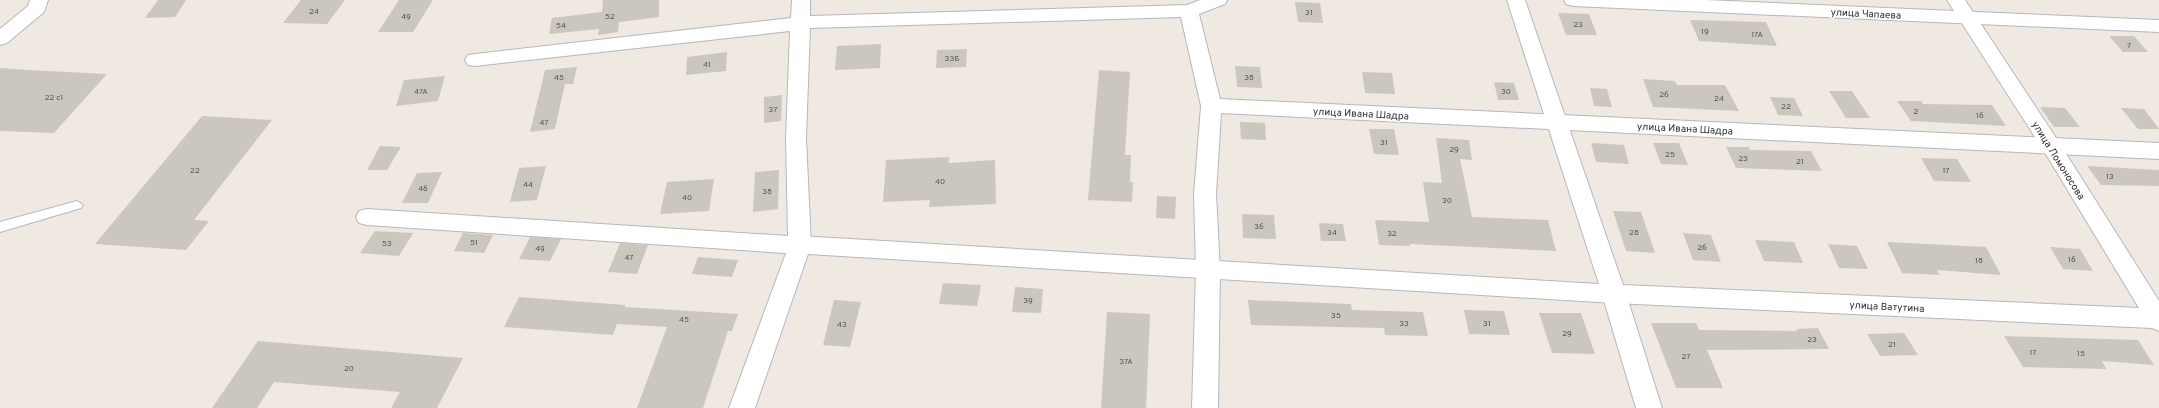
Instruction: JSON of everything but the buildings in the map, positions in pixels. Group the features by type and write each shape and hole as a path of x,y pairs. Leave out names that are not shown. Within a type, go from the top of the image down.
{"street":[{"path":"742,408 800,245 796,138 801,0"},
{"path":"475,60 800,24 1189,12 1218,0"},
{"path":"1516,0 1614,294 1649,408"},
{"name":"улица Чапаева","path":"1573,0 2159,26"},
{"name":"улица Ломоносова","path":"1956,0 2051,146 2159,320"},
{"path":"0,39 41,3"},
{"path":"1189,12 1211,106 1205,194 1208,271 1205,408"},
{"name":"улица Ивана Шадра","path":"1211,106 2159,151"},
{"name":"улица Ватутина","path":"367,217 1208,271 1614,294 2159,320"}],"lane":[{"path":"0,227 77,205"}]}
